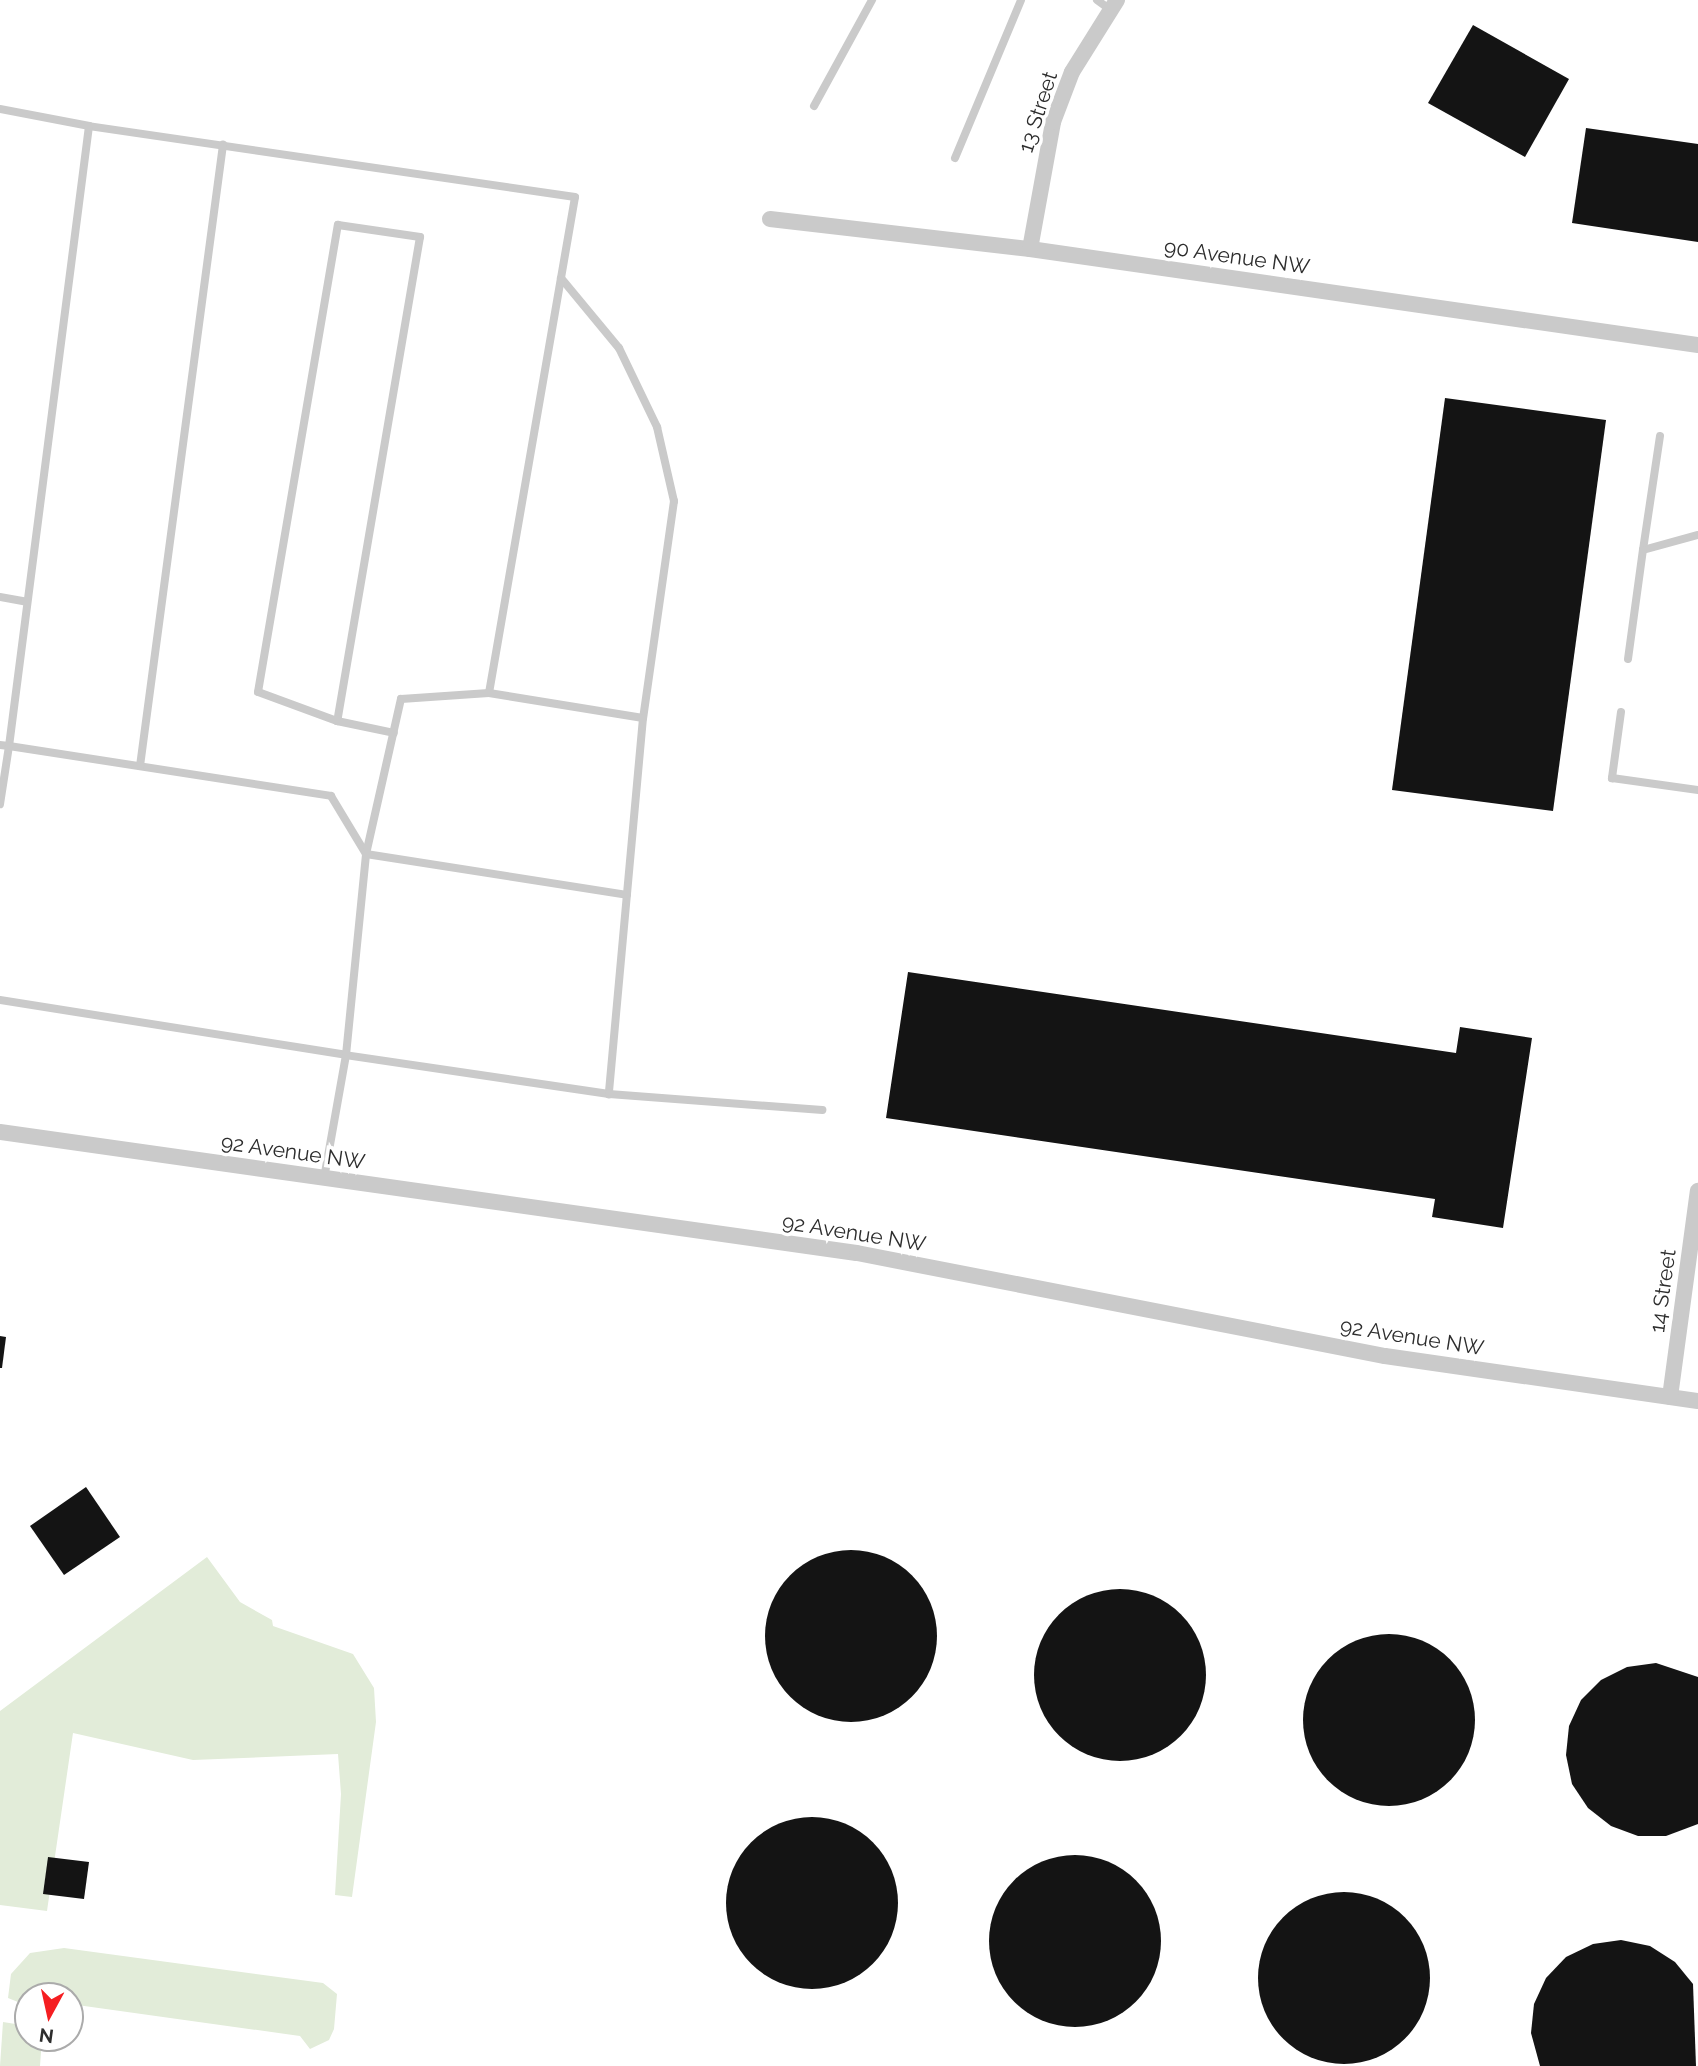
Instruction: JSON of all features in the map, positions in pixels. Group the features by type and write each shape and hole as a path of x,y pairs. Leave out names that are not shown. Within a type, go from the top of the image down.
{"street":[{"name":"13 Street","path":"1030,249 1053,122 1072,72 1114,5"},
{"name":"90 Avenue NW","path":"770,219 1030,249 1698,345"},
{"name":"92 Avenue NW","path":"0,1132 857,1253 1385,1356 1698,1401"},
{"name":"14 Street","path":"1670,1397 1698,1191"}],"lane":[{"path":"814,106 872,0"},
{"path":"955,158 1021,0"},
{"path":"1097,0 1114,5"},
{"path":"0,110 575,197 489,693"},
{"path":"0,804 4,746 27,601 89,125"},
{"path":"140,766 223,145"},
{"path":"337,721 420,237 338,225 258,692 337,721 394,733"},
{"path":"561,278 619,348 657,427 674,501 643,718 609,1094"},
{"path":"1628,659 1660,436"},
{"path":"1643,550 1698,535"},
{"path":"0,597 27,601"},
{"path":"324,1178 346,1055 366,854 401,699 489,693 643,718"},
{"path":"1621,712 1612,778 1698,789"},
{"path":"4,746 331,796 366,854 627,895"},
{"path":"0,1000 609,1094 822,1110"}],"green space":[{"path":"207,1557 240,1602 272,1620 273,1626 353,1654 374,1688 376,1722 352,1897 335,1895 341,1794 338,1754 193,1760 73,1733 47,1911 0,1905 0,1711"},
{"path":"64,1948 323,1983 337,1994 334,2029 329,2040 310,2049 300,2036 84,2006 84,1982 14,1982 14,2000 8,1998 11,1974 30,1953"},
{"path":"3,2022 14,2024 14,2052 41,2052 40,2066 0,2066"}],"building":[{"path":"1473,25 1569,79 1525,157 1428,103"},
{"path":"1586,128 1698,144 1698,242 1572,223"},
{"path":"1445,398 1606,420 1553,811 1392,790"},
{"path":"908,972 1456,1053 1460,1027 1532,1038 1503,1228 1432,1217 1435,1199 886,1118"},
{"path":"0,1336 6,1337 2,1368 0,1368"},
{"path":"86,1487 120,1537 64,1575 30,1526"},
{"path":"851,1550 884,1556 912,1575 931,1603 937,1636 931,1669 912,1697 884,1716 851,1722 818,1716 790,1697 771,1669 765,1636 771,1603 790,1575 818,1556"},
{"path":"1120,1589 1153,1595 1181,1614 1200,1642 1206,1675 1200,1708 1181,1736 1153,1755 1120,1761 1087,1755 1059,1736 1040,1708 1034,1675 1040,1642 1059,1614 1087,1595"},
{"path":"1389,1634 1422,1640 1450,1659 1469,1687 1475,1720 1469,1753 1450,1781 1422,1800 1389,1806 1356,1800 1328,1781 1309,1753 1303,1720 1309,1687 1328,1659 1356,1640"},
{"path":"1656,1663 1698,1677 1698,1824 1666,1836 1638,1836 1611,1826 1588,1808 1572,1784 1566,1755 1569,1726 1581,1700 1601,1680 1627,1667"},
{"path":"812,1817 845,1823 873,1842 892,1870 898,1903 892,1936 873,1964 845,1983 812,1989 779,1983 751,1964 732,1936 726,1903 732,1870 751,1842 779,1823"},
{"path":"1075,1855 1108,1861 1136,1880 1155,1908 1161,1941 1155,1974 1136,2002 1108,2021 1075,2027 1042,2021 1014,2002 995,1974 989,1941 995,1908 1014,1880 1042,1861"},
{"path":"48,1857 89,1862 84,1899 43,1894"},
{"path":"1344,1892 1377,1898 1405,1917 1424,1945 1430,1978 1424,2011 1405,2039 1377,2058 1344,2064 1311,2058 1283,2039 1264,2011 1258,1978 1264,1945 1283,1917 1311,1898"},
{"path":"1621,1940 1650,1946 1675,1962 1693,1984 1696,2066 1540,2066 1531,2033 1534,2004 1546,1978 1566,1957 1593,1944"}]}
